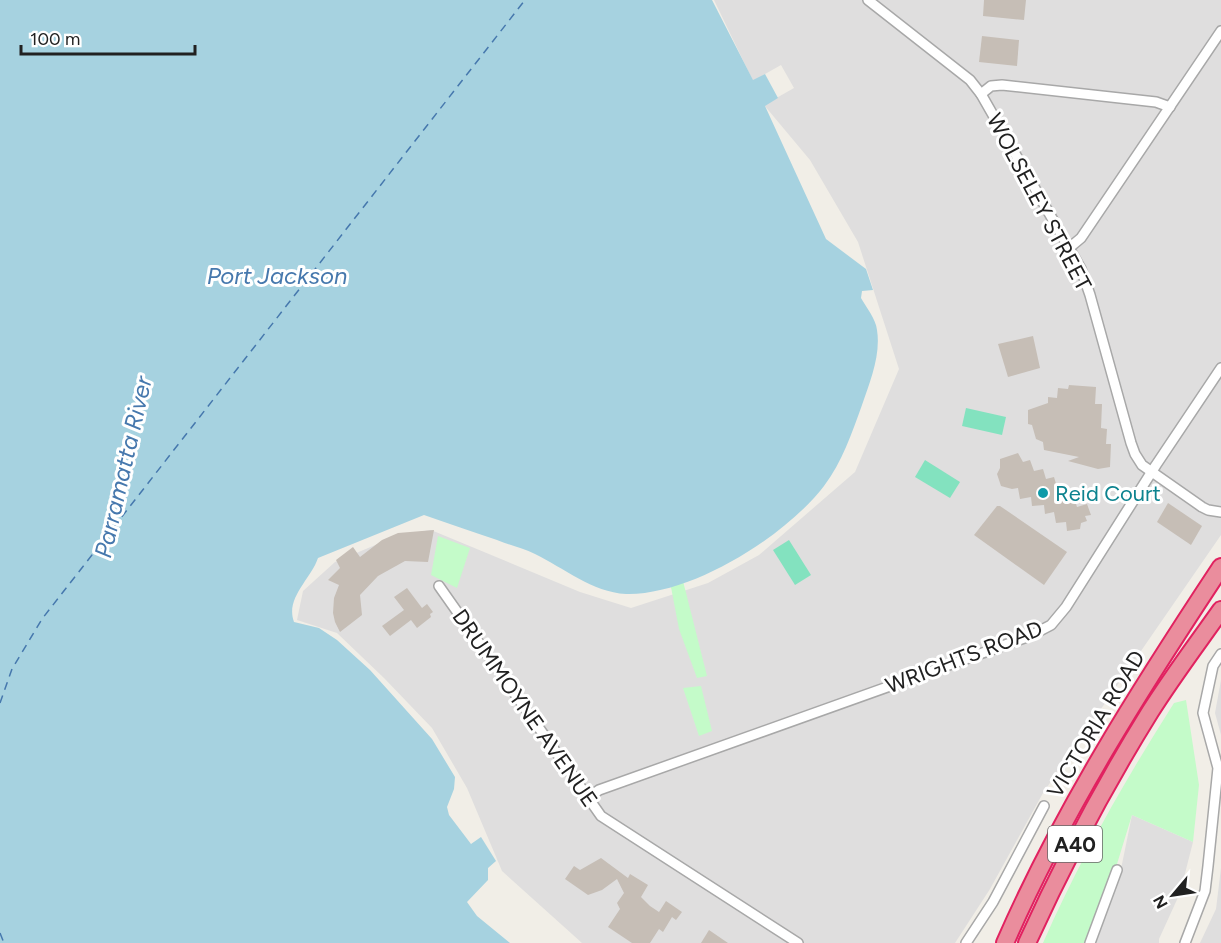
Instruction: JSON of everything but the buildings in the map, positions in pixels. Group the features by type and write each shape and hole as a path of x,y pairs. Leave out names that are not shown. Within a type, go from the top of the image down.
{"highway":[{"name":"VICTORIA ROAD","path":"1005,943 1071,807 1133,703 1221,567"},
{"name":"VICTORIA ROAD","path":"1027,943 1049,894 1129,748 1157,702 1221,610"}],"street":[{"name":"WOLSELEY STREET","path":"868,0 970,80 981,94 1081,269 1135,454 1151,473 1202,507 1221,512"},
{"path":"1070,248 1081,238 1221,31"},
{"path":"981,94 991,86 1002,85 1156,102 1170,107"},
{"name":"WRIGHTS ROAD","path":"589,797 599,790 1046,628 1061,615 1221,368"},
{"name":"DRUMMOYNE AVENUE","path":"439,586 602,816 798,943"},
{"path":"1185,943 1205,891 1218,768 1203,713 1213,666 1221,654"},
{"path":"966,943 993,902 1044,806"},
{"path":"1090,943 1117,870"}],"shaded area":[{"path":"714,0 1221,0 1221,535 1043,793 990,889 955,943 582,943 502,871 467,788 432,728 337,633 297,620 303,591 335,562 399,535 431,530 580,592 631,608 708,583 759,555 855,472 899,369 858,242 810,160 764,105 794,88 781,65 753,81"},
{"path":"1221,680 1221,735 1215,713"},
{"path":"1132,815 1193,842 1180,893 1159,943 1092,943 1121,869"},
{"path":"1221,868 1221,943 1200,943 1216,909"}],"green space":[{"path":"966,408 1006,417 1002,435 962,426"},
{"path":"925,460 960,482 950,498 915,477"},
{"path":"438,536 470,548 457,588 431,575"},
{"path":"789,540 811,575 795,585 773,550"},
{"path":"682,577 707,676 697,678 679,629 670,582"},
{"path":"701,686 712,731 699,736 683,688"},
{"path":"1186,700 1199,785 1193,842 1132,815 1117,864 1085,943 1043,943 1088,850 1138,761 1174,703"}],"water":[{"name":"Port Jackson","path":"0,0 712,0 753,80 765,74 778,98 765,106 826,239 866,269 873,290 862,291 861,298 875,322 878,339 871,378 846,447 824,486 807,505 786,525 761,543 706,574 651,592 626,594 590,584 526,550 424,515 318,558 293,605 294,622 319,628 337,640 370,670 432,739 455,777 454,789 447,807 449,815 471,844 481,837 496,861 488,868 488,880 467,902 477,916 510,943 0,943"}],"ferry route":[{"path":"0,703 12,669 42,619 525,0"},
{"path":"0,933 4,943"}],"place":[{"name":"Reid Court","path":"1043,493"}],"water label":[{"name":"Parramatta River","path":"123,467"}]}
